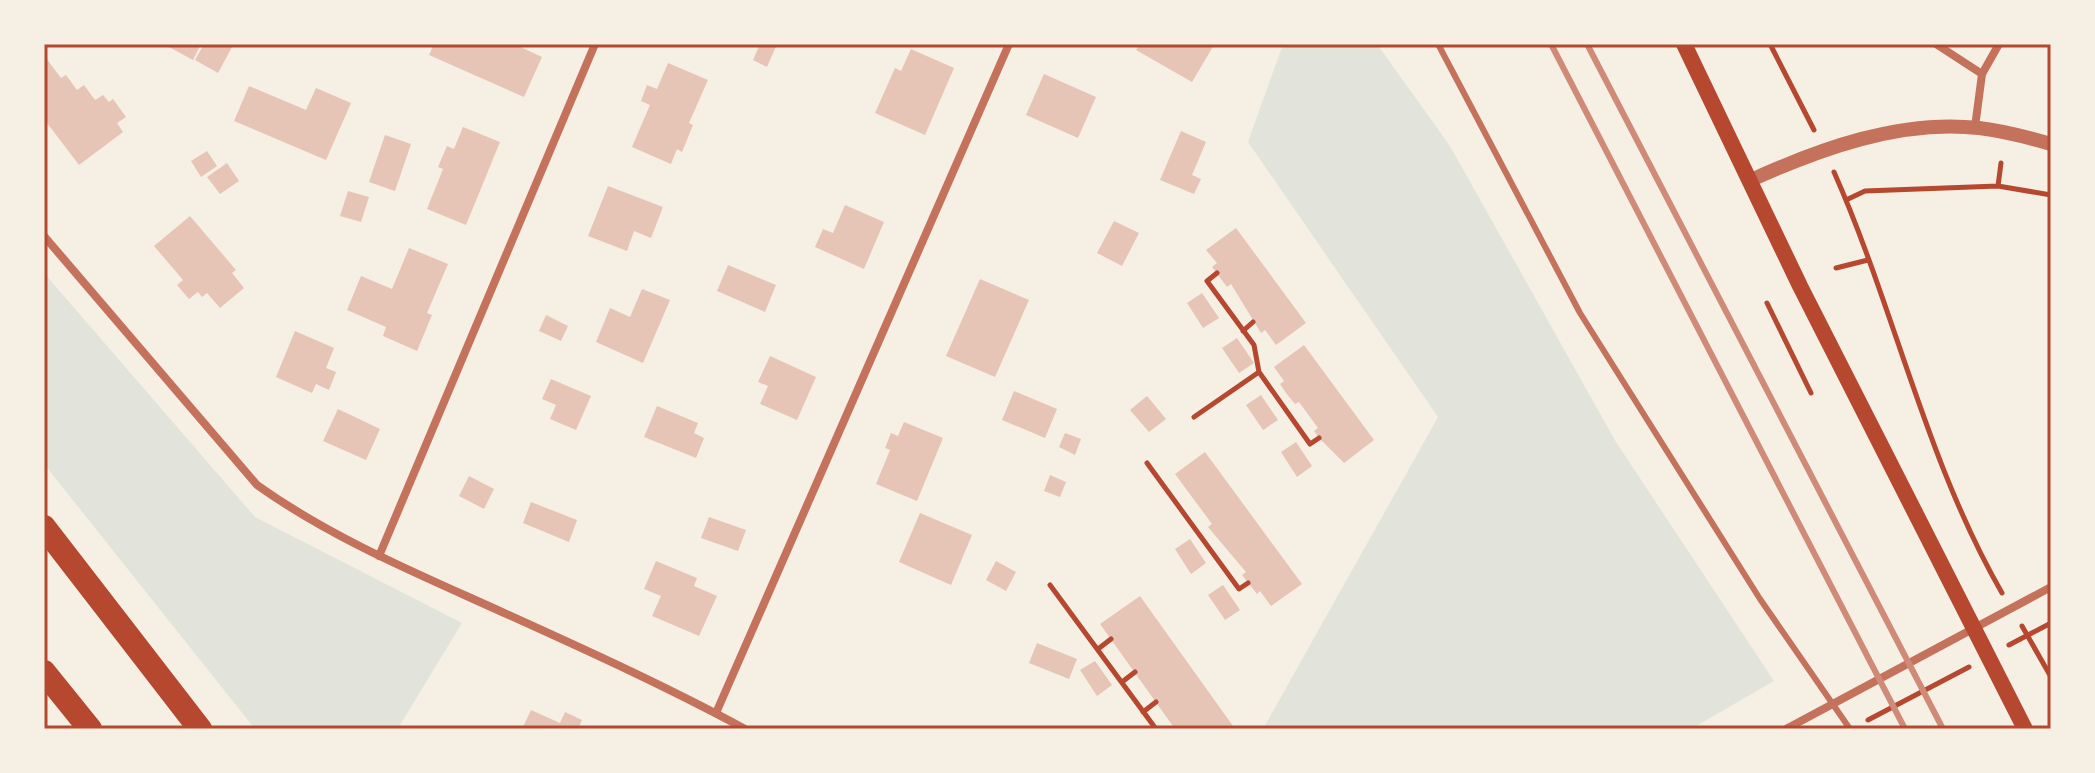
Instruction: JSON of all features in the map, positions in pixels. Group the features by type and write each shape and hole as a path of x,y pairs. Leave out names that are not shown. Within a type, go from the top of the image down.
{"highway":[{"path":"44,527 200,729"},
{"path":"44,672 90,729"}],"main road":[{"path":"1684,44 1749,181 2025,729"}],"street":[{"path":"379,556 595,44"},
{"path":"716,713 1009,44"},
{"path":"1936,44 1982,74"},
{"path":"1975,127 1982,74 1999,44"},
{"path":"1749,181 1799,158 1858,140 1913,130 1975,127 2051,144"},
{"path":"44,236 257,485 297,513 379,556 745,729"},
{"path":"1786,729 2051,587"}],"lane":[{"path":"1438,44 1580,313 1760,599 1850,729"}],"path":[{"path":"1770,44 1806,112"},
{"path":"1998,186 2001,163"},
{"path":"2004,596 1982,557 1940,463 1846,200 1865,191 1998,186 2051,195"},
{"path":"1836,268 1868,260"},
{"path":"1217,273 1207,281 1254,345 1259,372 1310,444 1319,438"},
{"path":"1767,303 1811,393"},
{"path":"1243,331 1253,322"},
{"path":"1194,417 1259,372"},
{"path":"1278,399 1286,393"},
{"path":"1147,463 1239,589 1248,583"},
{"path":"1205,542 1214,536"},
{"path":"1050,585 1156,729"},
{"path":"2019,622 2051,677"},
{"path":"1998,651 2051,623"},
{"path":"1098,649 1111,639"},
{"path":"1864,722 1971,666"},
{"path":"1122,682 1135,672"},
{"path":"1143,712 1156,702"}],"shaded area":[{"path":"1283,44 1377,44 1450,146 1616,442 1774,681 1691,729 1263,729 1438,417 1248,142"},
{"path":"44,273 255,517 462,623 400,725 403,729 255,729 44,464"}],"building":[{"path":"171,44 201,44 193,60 169,47"},
{"path":"204,44 232,47 218,73 195,60"},
{"path":"434,44 514,44 542,57 524,97 429,55"},
{"path":"760,44 777,44 767,67 753,60"},
{"path":"1140,44 1214,45 1192,82 1136,50"},
{"path":"911,49 954,68 925,135 875,113 895,68 901,71"},
{"path":"46,58 61,78 66,75 77,90 84,85 95,100 103,95 109,102 113,99 126,117 117,123 123,132 79,165 44,119"},
{"path":"668,63 708,80 689,123 693,125 682,152 677,149 671,164 632,147 650,105 641,101 647,85 657,89"},
{"path":"1044,74 1096,97 1078,138 1026,115"},
{"path":"249,86 306,110 316,88 351,103 326,160 234,121"},
{"path":"463,127 500,142 466,225 427,209 443,169 438,167 447,146 454,149"},
{"path":"1181,131 1206,142 1192,175 1201,179 1194,194 1160,180"},
{"path":"385,135 411,144 395,191 369,182"},
{"path":"207,151 217,166 201,177 191,161"},
{"path":"227,163 239,181 220,194 207,177"},
{"path":"608,186 663,207 651,238 634,231 627,251 588,236"},
{"path":"348,191 369,197 361,222 340,216"},
{"path":"845,205 884,222 864,269 815,247 823,229 833,233"},
{"path":"190,216 236,270 232,273 244,288 220,308 207,293 202,297 198,292 189,299 177,285 183,280 154,246"},
{"path":"1114,221 1139,233 1122,266 1097,253"},
{"path":"1236,228 1306,323 1276,345 1265,330 1261,333 1231,284 1227,287 1212,267 1217,263 1206,250"},
{"path":"409,248 448,264 427,313 432,315 417,351 383,336 386,327 347,310 361,276 392,289"},
{"path":"728,265 776,285 765,312 717,291"},
{"path":"980,279 1029,300 995,377 946,356"},
{"path":"642,289 670,300 643,363 596,342 610,308 630,317"},
{"path":"1202,293 1219,318 1203,328 1187,303"},
{"path":"546,315 568,326 561,341 539,331"},
{"path":"295,331 334,348 326,368 336,372 329,390 316,384 312,393 276,377"},
{"path":"1237,338 1254,363 1239,373 1222,348"},
{"path":"1304,345 1374,440 1344,463 1319,438 1314,431 1318,428 1299,402 1295,404 1286,393 1280,384 1284,381 1274,367"},
{"path":"770,356 816,377 797,420 760,404 768,386 758,382"},
{"path":"551,379 591,396 576,430 550,419 556,405 542,399"},
{"path":"1014,391 1057,409 1045,438 1002,420"},
{"path":"1261,395 1278,420 1263,430 1246,405"},
{"path":"1147,396 1166,419 1149,432 1130,410"},
{"path":"657,406 698,423 694,433 704,438 696,458 644,437"},
{"path":"338,409 380,429 366,460 323,441"},
{"path":"904,422 943,438 917,501 876,484 890,450 885,448 891,433 898,436"},
{"path":"1065,433 1081,439 1075,455 1059,447"},
{"path":"1296,442 1312,466 1297,477 1281,452"},
{"path":"1205,452 1302,584 1271,606 1242,575 1246,572 1208,527 1212,524 1175,474"},
{"path":"1050,475 1066,482 1060,497 1044,491"},
{"path":"469,476 494,489 484,509 459,496"},
{"path":"531,502 577,520 569,542 523,523"},
{"path":"920,513 972,535 951,585 899,562"},
{"path":"709,517 746,530 738,551 701,538"},
{"path":"1190,539 1206,563 1191,574 1175,549"},
{"path":"656,561 697,578 694,586 717,596 699,636 652,616 661,596 644,589"},
{"path":"996,561 1016,572 1006,591 986,580"},
{"path":"1223,585 1240,610 1225,620 1208,595"},
{"path":"1140,596 1233,726 1229,729 1175,729 1100,624"},
{"path":"1037,643 1077,659 1069,679 1029,663"},
{"path":"1095,661 1112,685 1097,696 1080,670"},
{"path":"531,710 560,723 565,712 582,720 578,729 522,729"}],"railway":[{"path":"1551,44 1905,729"},
{"path":"1587,44 1943,729"}]}
